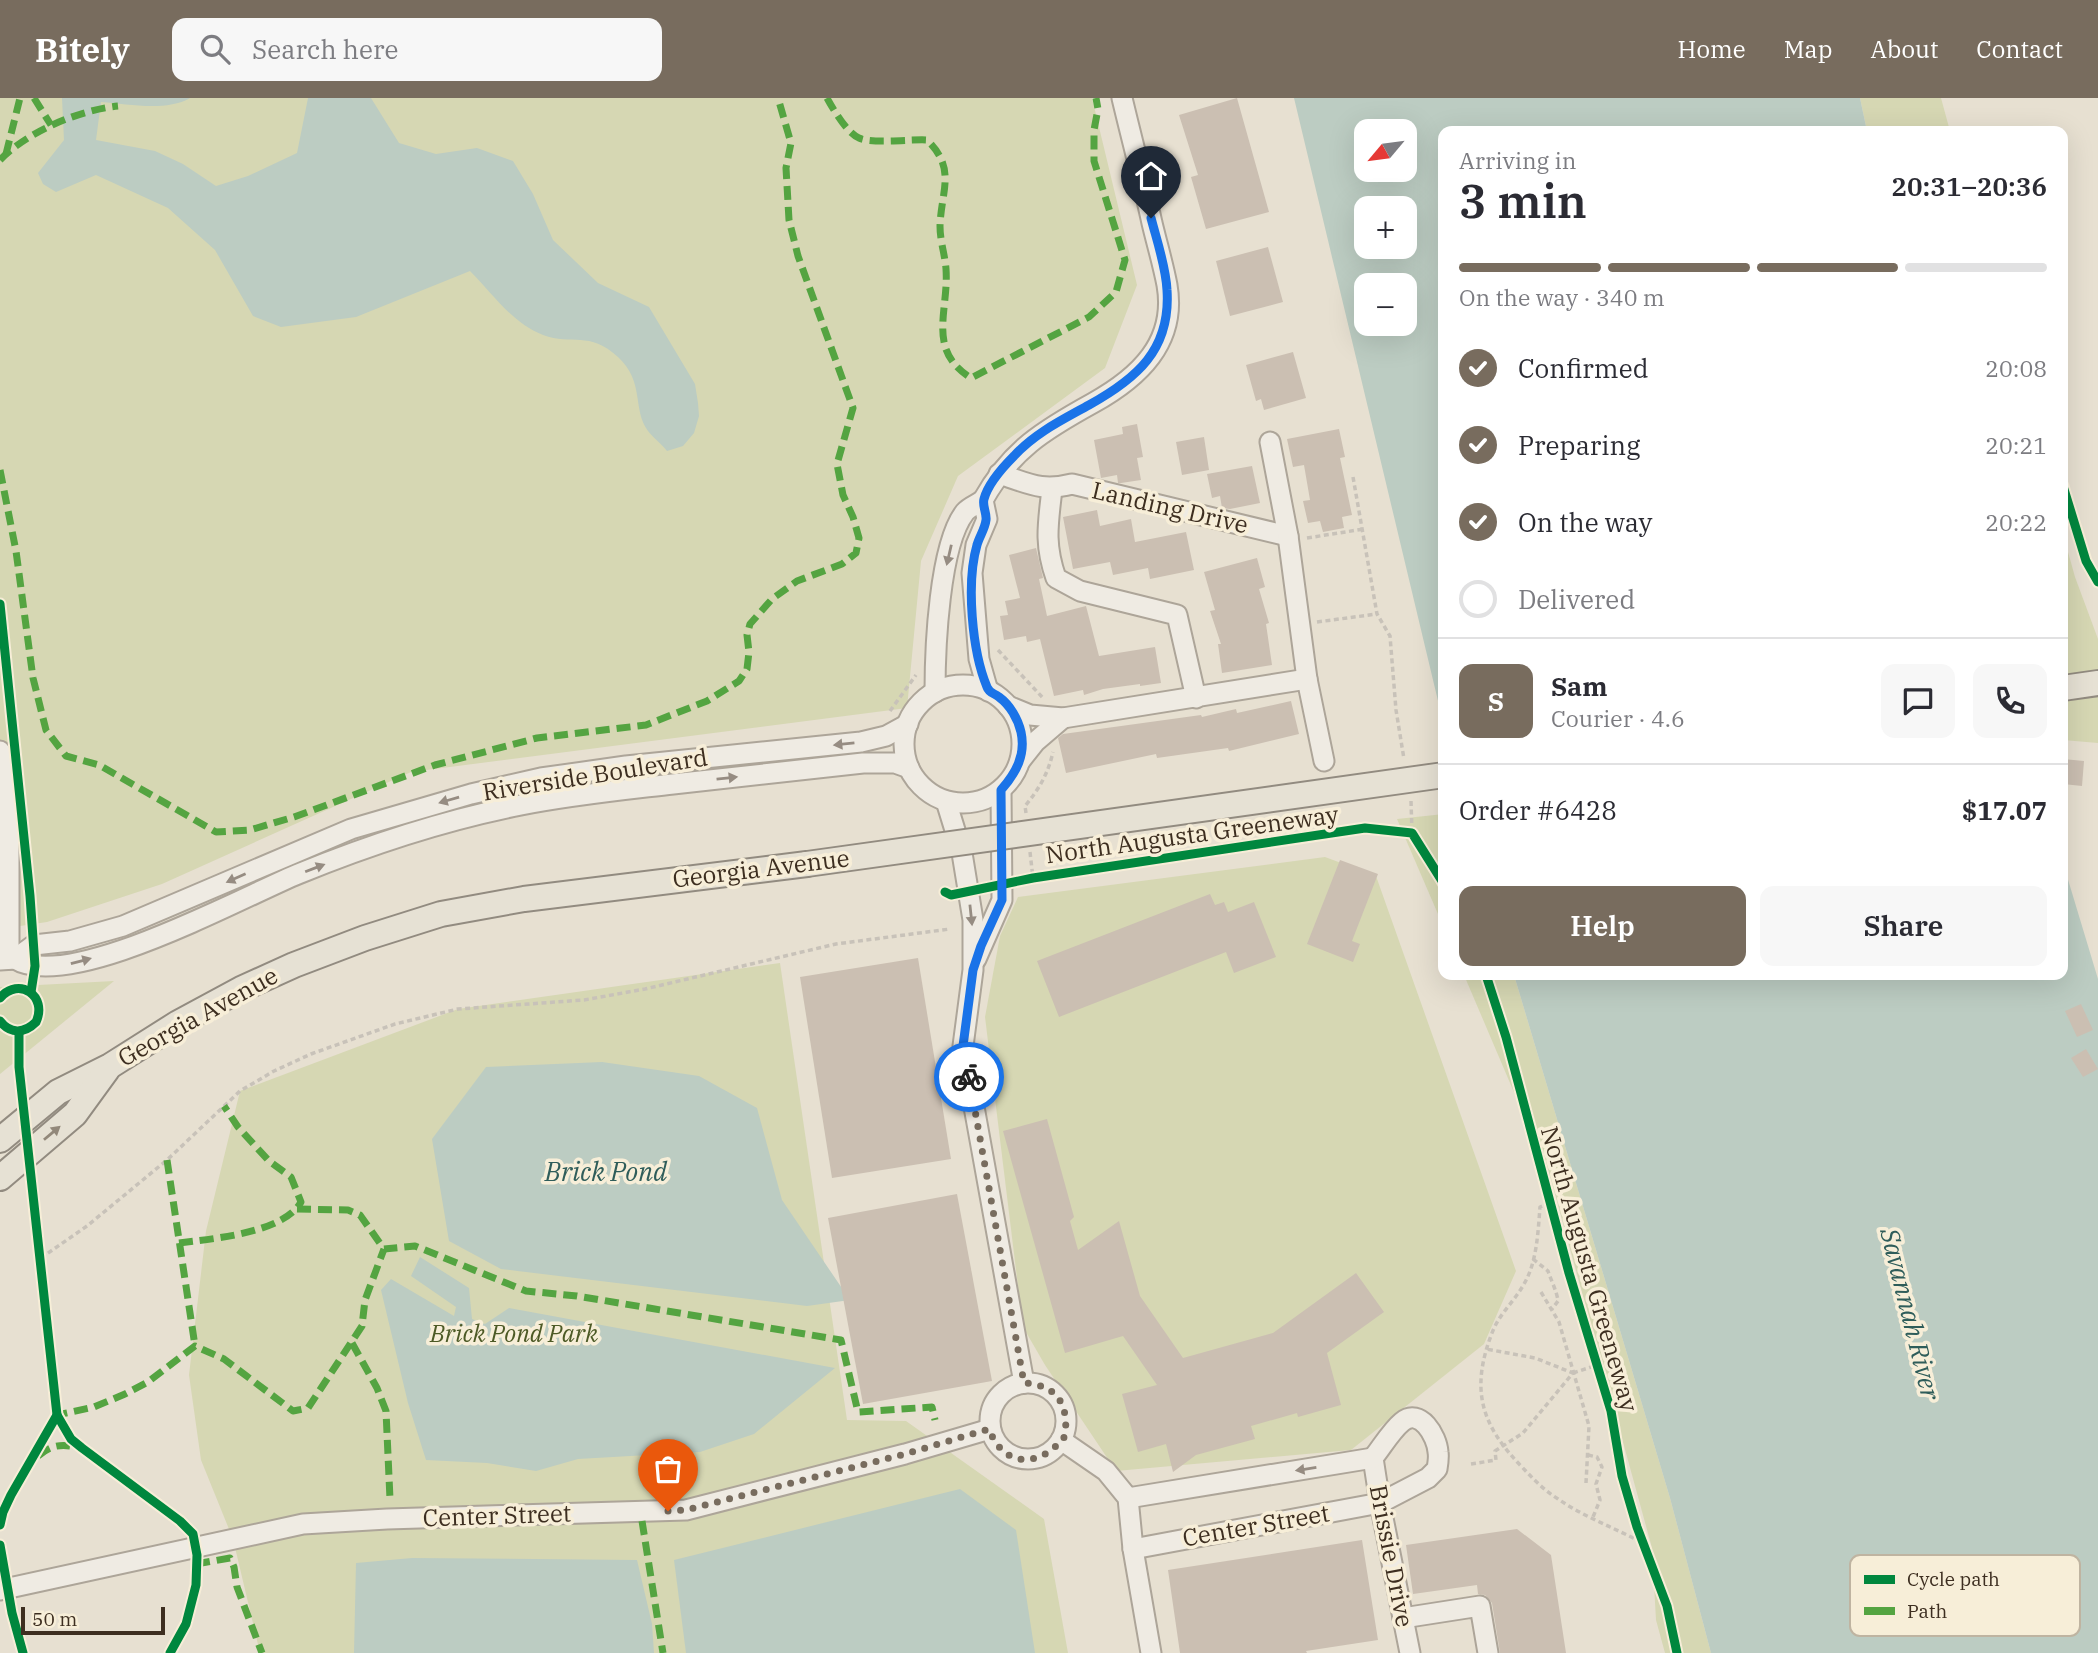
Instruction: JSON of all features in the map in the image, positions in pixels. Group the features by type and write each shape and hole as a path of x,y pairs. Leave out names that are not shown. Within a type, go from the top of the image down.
{"main road":[{"path":"2068,687 2098,683"},
{"name":"Georgia Avenue","path":"0,1140 58,1092 110,1066 178,1023 241,989 365,938 441,914 524,900 807,864 1438,776"},
{"name":"Georgia Avenue","path":"0,1178 75,1114 110,1066"}],"street":[{"path":"935,692 940,600 947,557 954,534 966,510 983,500 999,474 1022,447 1039,434 1128,382 1152,356 1166,323 1167,288 1122,98"},
{"name":"Landing Drive","path":"1270,442 1296,537 1307,679 1324,761"},
{"name":"Landing Drive","path":"999,474 1052,489 1072,484 1296,537"},
{"path":"1052,489 1047,539 1056,578 1080,591 1177,615 1196,698"},
{"path":"983,500 987,519 976,545 972,573 979,659 988,691"},
{"path":"1063,718 1035,742 1001,790 974,803 946,801 924,788 909,768 905,757 905,735 913,712 935,692 954,686 977,687 988,691 1008,706 1030,715 1063,718 1307,679"},
{"path":"1008,706 1021,731 1020,762"},
{"name":"Riverside Boulevard","path":"8,959 34,945 70,941 134,922 351,830 471,794 541,778 626,766 861,742 886,736 908,724"},
{"path":"0,751 9,841 8,959"},
{"name":"Riverside Boulevard","path":"8,959 25,965 66,965 122,950 169,932 297,874 362,850 441,825 520,805 587,794 863,763 894,763 909,768"},
{"path":"973,970 1002,900 1001,790"},
{"path":"946,801 961,853 973,920 973,970 963,1046 1024,1383"},
{"path":"1024,1383 1049,1389 1065,1410 1065,1436 1048,1454 1037,1459 1012,1457 1002,1450 989,1429 993,1403 1001,1393 1024,1383"},
{"name":"Center Street","path":"1128,1498 1373,1458 1401,1423 1408,1419 1417,1419 1427,1426 1438,1451 1437,1469 1427,1478 1380,1503 1133,1549"},
{"name":"Center Street","path":"0,1590 303,1524 686,1510 905,1454 989,1429"},
{"path":"1061,1440 1106,1471 1128,1498 1133,1549 1152,1653"},
{"name":"Brissie Drive","path":"1373,1458 1410,1653"},
{"path":"1403,1618 1480,1606 1488,1653"}],"path":[{"path":"1353,477 1377,614 1390,636 1396,710 1405,765"},
{"path":"1296,537 1364,529"},
{"path":"1317,622 1377,614"},
{"path":"885,719 919,670"},
{"path":"1409,792 1412,833 1419,844"},
{"path":"1400,831 1412,833"},
{"path":"41,1258 87,1226 158,1168 240,1091 311,1054 395,1024 458,1009 584,1000 645,989 836,944 950,929"},
{"path":"1550,1203 1540,1207 1533,1259 1524,1284 1497,1320 1486,1349 1479,1386 1482,1406 1490,1426 1503,1446 1546,1490 1570,1506 1643,1543"},
{"path":"1533,1259 1548,1271 1558,1301 1552,1310"},
{"path":"1541,1292 1559,1322 1589,1426 1586,1483"},
{"path":"1486,1349 1535,1358 1573,1373"},
{"path":"1471,1464 1496,1460 1495,1451 1523,1433 1573,1373 1597,1365"},
{"path":"1588,1455 1597,1457 1602,1466 1596,1483 1600,1500 1593,1517"},
{"path":"1637,1527 1648,1555"}],"green space":[{"path":"0,98 1092,98 1137,285 1105,368 958,476 921,561 907,708 411,772 162,884 47,922 0,929"},
{"path":"1860,98 1941,98 1949,126 1866,126"},
{"path":"2068,552 2098,639 2098,743 2068,740"},
{"path":"1438,815 1438,914 1397,819"},
{"path":"1325,857 1376,876 1516,1271 1484,1344 1351,1450 1116,1471 1045,1365 1023,1327 985,1017 1000,936 1018,897"},
{"name":"Brick Pond Park","path":"780,963 847,1420 906,1421 1044,1519 1068,1653 260,1653 233,1539 201,1460 189,1375 206,1231 240,1091 458,1009"},
{"path":"1466,980 1515,980 1670,1498 1711,1653 1665,1653 1656,1620 1652,1548 1551,1179"},
{"path":"114,981 0,1074 0,987"}],"water":[{"path":"62,98 190,98 158,106 101,102 96,140 155,151 183,164 216,186 248,176 297,153 308,98 371,98 399,143 436,154 477,148 513,161 533,194 553,240 598,283 649,307 695,384 699,416 694,433 683,446 667,451 643,423 632,376 618,357 608,349 589,341 553,338 532,330 512,316 470,271 356,317 281,327 253,316 215,250 168,208 96,175 56,192 43,184 38,173 64,140"},
{"path":"1294,98 1860,98 1866,126 1438,126 1438,701"},
{"name":"Savannah River","path":"2068,880 2098,979 2098,1653 1711,1653 1670,1498 1515,980 2068,980"},
{"name":"Brick Pond","path":"602,1062 699,1076 757,1108 782,1200 850,1300 807,1306 501,1269 449,1241 432,1139 486,1067"},
{"path":"420,1257 469,1288 472,1319 485,1324 509,1308 835,1368 754,1434 700,1452 578,1459 536,1471 487,1463 426,1460 408,1403 381,1290 391,1279 454,1316 456,1307 411,1276"},
{"path":"960,1489 1016,1530 1035,1653 686,1653 674,1560"},
{"path":"412,1558 637,1560 652,1624 654,1653 354,1653 356,1563"}],"building":[{"path":"1237,98 1269,212 1206,229 1191,177 1198,175 1179,115"},
{"path":"1268,247 1283,302 1230,316 1216,261"},
{"path":"1293,352 1306,398 1264,410 1261,399 1256,401 1246,365"},
{"path":"1137,424 1143,457 1137,458 1141,480 1118,483 1117,475 1101,478 1094,440 1123,434 1122,427"},
{"path":"1339,429 1345,457 1340,458 1352,515 1342,517 1344,528 1323,532 1320,521 1308,523 1303,501 1310,500 1304,465 1293,467 1287,439"},
{"path":"1204,437 1209,470 1182,475 1176,442"},
{"path":"1252,466 1260,503 1222,508 1220,496 1212,498 1207,474"},
{"path":"1097,510 1100,526 1131,519 1135,542 1186,532 1194,570 1150,579 1148,568 1113,575 1110,562 1073,569 1063,517"},
{"path":"1036,548 1043,578 1039,579 1047,616 1086,606 1099,656 1155,647 1161,683 1103,689 1084,695 1083,690 1054,696 1040,639 1027,642 1026,636 1004,640 1000,616 1008,615 1005,601 1020,598 1009,555"},
{"path":"1257,558 1265,587 1259,589 1269,623 1266,624 1272,665 1222,673 1218,644 1221,644 1210,611 1215,610 1204,572"},
{"path":"1291,701 1299,734 1229,751 1228,748 1157,758 1156,754 1066,773 1058,738 1063,734 1201,715 1202,717 1236,709 1237,713"},
{"path":"2068,759 2084,761 2082,786 2068,785"},
{"path":"1340,860 1378,874 1352,941 1360,944 1353,962 1307,944"},
{"path":"1210,894 1215,905 1224,902 1228,912 1254,902 1276,957 1234,973 1226,952 1059,1017 1037,961"},
{"path":"918,958 951,1159 832,1178 800,977"},
{"path":"2081,1004 2093,1030 2077,1037 2065,1011"},
{"path":"2086,1049 2098,1069 2083,1077 2071,1058"},
{"path":"1047,1119 1074,1217 1070,1221 1078,1250 1119,1221 1140,1296 1183,1358 1273,1333 1356,1273 1384,1312 1327,1353 1341,1405 1298,1417 1297,1413 1251,1426 1255,1439 1196,1455 1173,1472 1166,1444 1138,1452 1122,1394 1157,1385 1123,1336 1065,1353 1003,1131"},
{"path":"957,1194 992,1381 863,1404 828,1218"},
{"path":"1517,1529 1551,1555 1566,1653 1500,1653 1492,1603 1485,1595 1478,1594 1477,1585 1413,1594 1406,1545"},
{"path":"1362,1540 1378,1640 1306,1651 1307,1653 1180,1653 1168,1570"}],"marked path":[{"path":"6,154 20,98"},
{"path":"34,98 51,125"},
{"path":"0,470 16,551 33,678 46,730 66,756 99,765 216,832 250,830 294,817 435,765 537,738 646,725 707,701 739,681 747,669 747,635 750,624 772,599 797,581 842,564 856,553 859,538 843,495 837,464 853,408 798,256 789,220 786,168 791,143 778,98"},
{"path":"827,98 845,126 859,138 882,141 927,140 942,161 945,171 940,226 946,269 944,342 957,367 971,378 1089,317 1116,292 1125,260 1094,161 1094,130 1098,109 1096,98"},
{"path":"0,160 24,140 55,124 87,112 118,106"},
{"path":"179,1243 263,1228 279,1221 301,1202 291,1177 269,1161 238,1127 224,1106"},
{"path":"167,1160 195,1346"},
{"path":"297,1209 348,1210 360,1215 384,1249 415,1246 526,1291 577,1296 841,1340 858,1412 932,1407 935,1420"},
{"path":"59,1418 57,1415 94,1407 148,1382 195,1346 224,1359 293,1411 308,1408 362,1326 365,1300 384,1249"},
{"path":"352,1343 377,1388 386,1411 390,1499"},
{"path":"38,1456 57,1446 79,1448"},
{"path":"642,1521 663,1653"},
{"path":"196,1564 230,1558 237,1587 262,1653"}],"cycle path":[{"path":"2068,502 2086,561 2098,582"},
{"path":"0,604 30,896 35,966 31,992"},
{"name":"North Augusta Greeneway","path":"945,892 951,895 1033,878 1365,828 1412,833 1438,874"},
{"name":"North Augusta Greeneway","path":"1488,980 1506,1037 1569,1273 1611,1411 1622,1476 1637,1527 1667,1606 1677,1653"},
{"path":"0,998 7,992 23,989 35,997 39,1013 36,1022 27,1029 13,1030 0,1021"},
{"path":"0,1525 11,1495 57,1415 19,1067 19,1032"},
{"path":"57,1415 71,1439 180,1521 193,1534 197,1555 196,1585 186,1624 170,1653"},
{"path":"0,1545 12,1613 23,1653"}],"way so far":[{"path":"668,1511 686,1510 905,1454 989,1429 1002,1450 1012,1457 1024,1460 1037,1459 1048,1454 1065,1436 1065,1410 1058,1398 1049,1389 1024,1383 969,1077"}],"route":[{"path":"969,1077 963,1046 973,970 1002,900 1001,790 1020,762 1022,746 1021,731 1016,718 999,697 988,691 979,659 972,573 976,545 987,519 983,500 994,480 1022,447 1057,422 1128,382 1152,356 1166,323 1168,306 1167,288 1151,218"}]}
